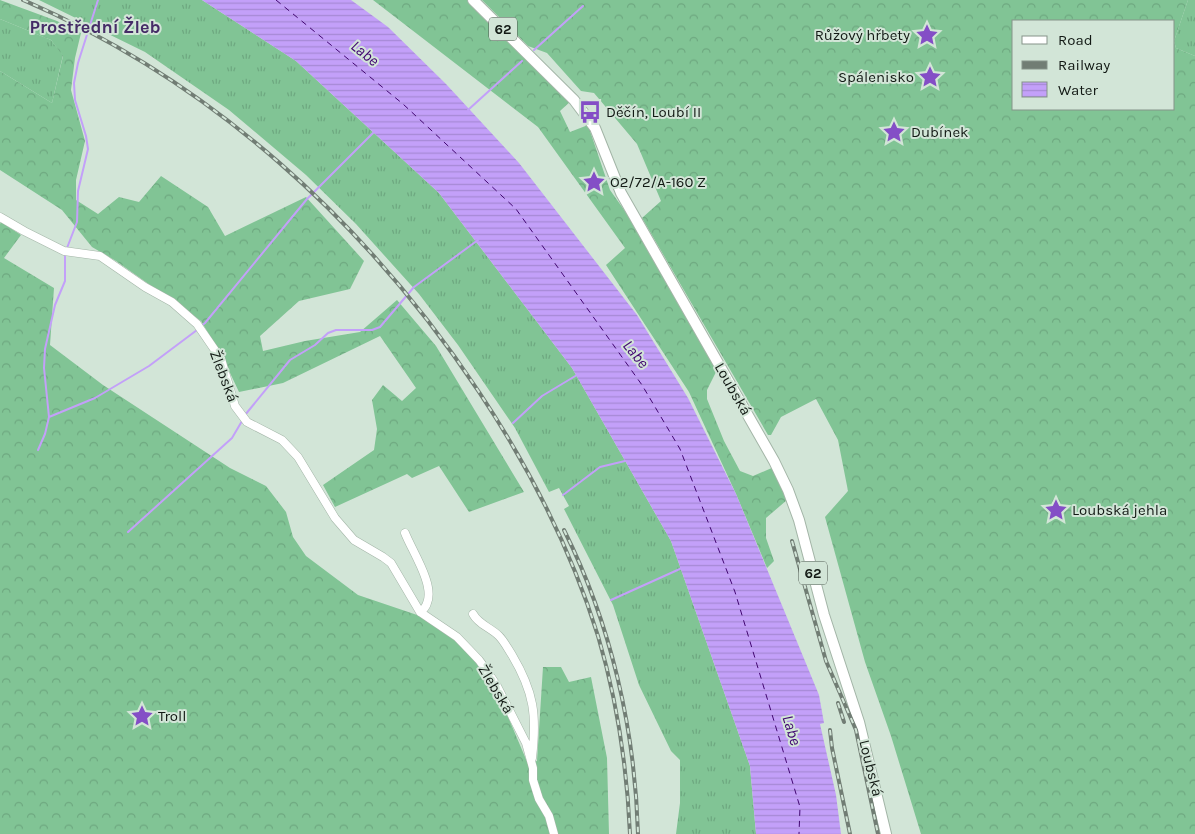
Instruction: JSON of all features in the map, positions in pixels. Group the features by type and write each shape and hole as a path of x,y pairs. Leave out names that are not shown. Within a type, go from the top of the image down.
{"main road":[{"name":"Loubská","path":"473,0 574,100 595,128 621,193 774,461 788,490 799,520 824,615 859,722 886,834"}],"street":[{"name":"Žlebská","path":"0,217 64,251 100,256 145,287 172,302 197,324 221,360 235,406 240,413 247,422 256,428 282,440 298,457 336,518 354,540 383,557 391,564 420,612 457,637 479,660 501,694 518,726 532,760"},
{"path":"405,533 422,569 429,591 426,605 420,612"},
{"name":"Žlebská","path":"473,614 477,622 499,636 519,666 530,690 536,729 532,760 533,780 539,799 553,826 554,834"}],"green space":[{"path":"0,0 57,21 81,33 75,58 71,90 85,141 76,180 76,200 98,214 119,197 139,202 161,176 208,207 225,236 306,197 364,261 350,289 299,301 260,336 263,351 305,341 360,332 397,300 436,346 524,492 469,512 439,466 412,478 407,474 335,507 323,485 374,450 377,429 372,400 383,385 402,401 416,388 380,336 283,383 239,392 222,356 201,321 116,261 92,247 62,210 0,170 0,71 52,103 63,56 51,40 0,19"},
{"path":"39,0 202,0 296,61 439,193 572,368 671,541 750,766 756,834 676,834 680,803 680,760 671,751 639,685 613,605 564,509 569,506 559,488 549,492 515,428 458,345 419,294 356,224 306,175 229,110 145,52"},
{"path":"373,0 469,0 572,100 560,111 570,132 588,125 610,190 632,221 718,368 707,390 707,399 724,441 740,471 753,476 774,467 787,500 766,518 766,538 774,561 767,568 736,494 689,392 606,265 625,248 538,127"},
{"path":"482,0 1188,0 1175,38 1175,20 1012,20 1012,110 1175,110 1175,44 1176,48 1195,56 1195,834 921,834 891,736 865,662 825,517 848,491 838,440 816,399 781,417 771,435 768,435 642,218 661,201 637,144 594,93 581,91 547,53 528,46"},
{"path":"1188,0 1195,0 1195,56 1176,48 1175,38"},
{"path":"0,19 51,40 63,55 52,103 0,71"},
{"path":"1,222 21,235 4,258 54,288 50,345 103,385 230,468 266,486 286,512 293,537 306,556 358,595 429,619 457,637 495,686 528,764 537,761 543,667 561,667 569,682 591,677 607,758 609,834 0,834"}],"water":[{"name":"Labe","path":"202,0 351,0 388,27 446,84 519,163 637,315 688,398 736,494 819,695 824,723 820,724 836,795 841,834 756,834 750,766 671,541 572,368 439,193 296,61"}],"waterway":[{"path":"67,248 77,222 78,191 88,149 75,100 74,83 78,63 98,0"},
{"path":"534,50 583,6"},
{"path":"468,110 522,61"},
{"path":"200,327 307,199 375,131"},
{"path":"245,415 290,360 315,345 328,333 336,330 372,330 380,327 414,287 478,240"},
{"path":"38,450 45,434 49,417 44,368 45,349 55,305 65,281 65,253"},
{"path":"49,417 95,398 149,366 197,330"},
{"path":"513,423 542,396 577,375"},
{"path":"128,532 232,438 242,421"},
{"path":"563,495 600,467 625,461"},
{"path":"611,600 682,568"}],"ferry route":[{"path":"276,0 403,104 516,209 642,385 680,449 735,592 800,807 799,834"}],"railway":[{"path":"23,0 92,33 158,72 220,115 279,163 335,215 387,270 435,330 479,392 532,479 562,540 575,572 598,636 611,685 624,759 630,834"},
{"path":"564,530 595,602 618,678 632,755 638,834"},
{"path":"792,541 826,661 856,730 878,834"},
{"path":"838,703 844,722"},
{"path":"830,730 850,834"}],"place":[{"name":"Růžový hřbety","path":"927,35"},
{"name":"Spálenisko","path":"930,77"},
{"name":"Děčín, Loubí II","path":"590,112"},
{"name":"Dubínek","path":"894,132"},
{"name":"O2/72/A-160 Z","path":"594,182"},
{"name":"Loubská jehla","path":"1056,510"},
{"name":"Troll","path":"142,716"}],"district":[{"name":"Prostřední Žleb","path":"95,27"}]}
